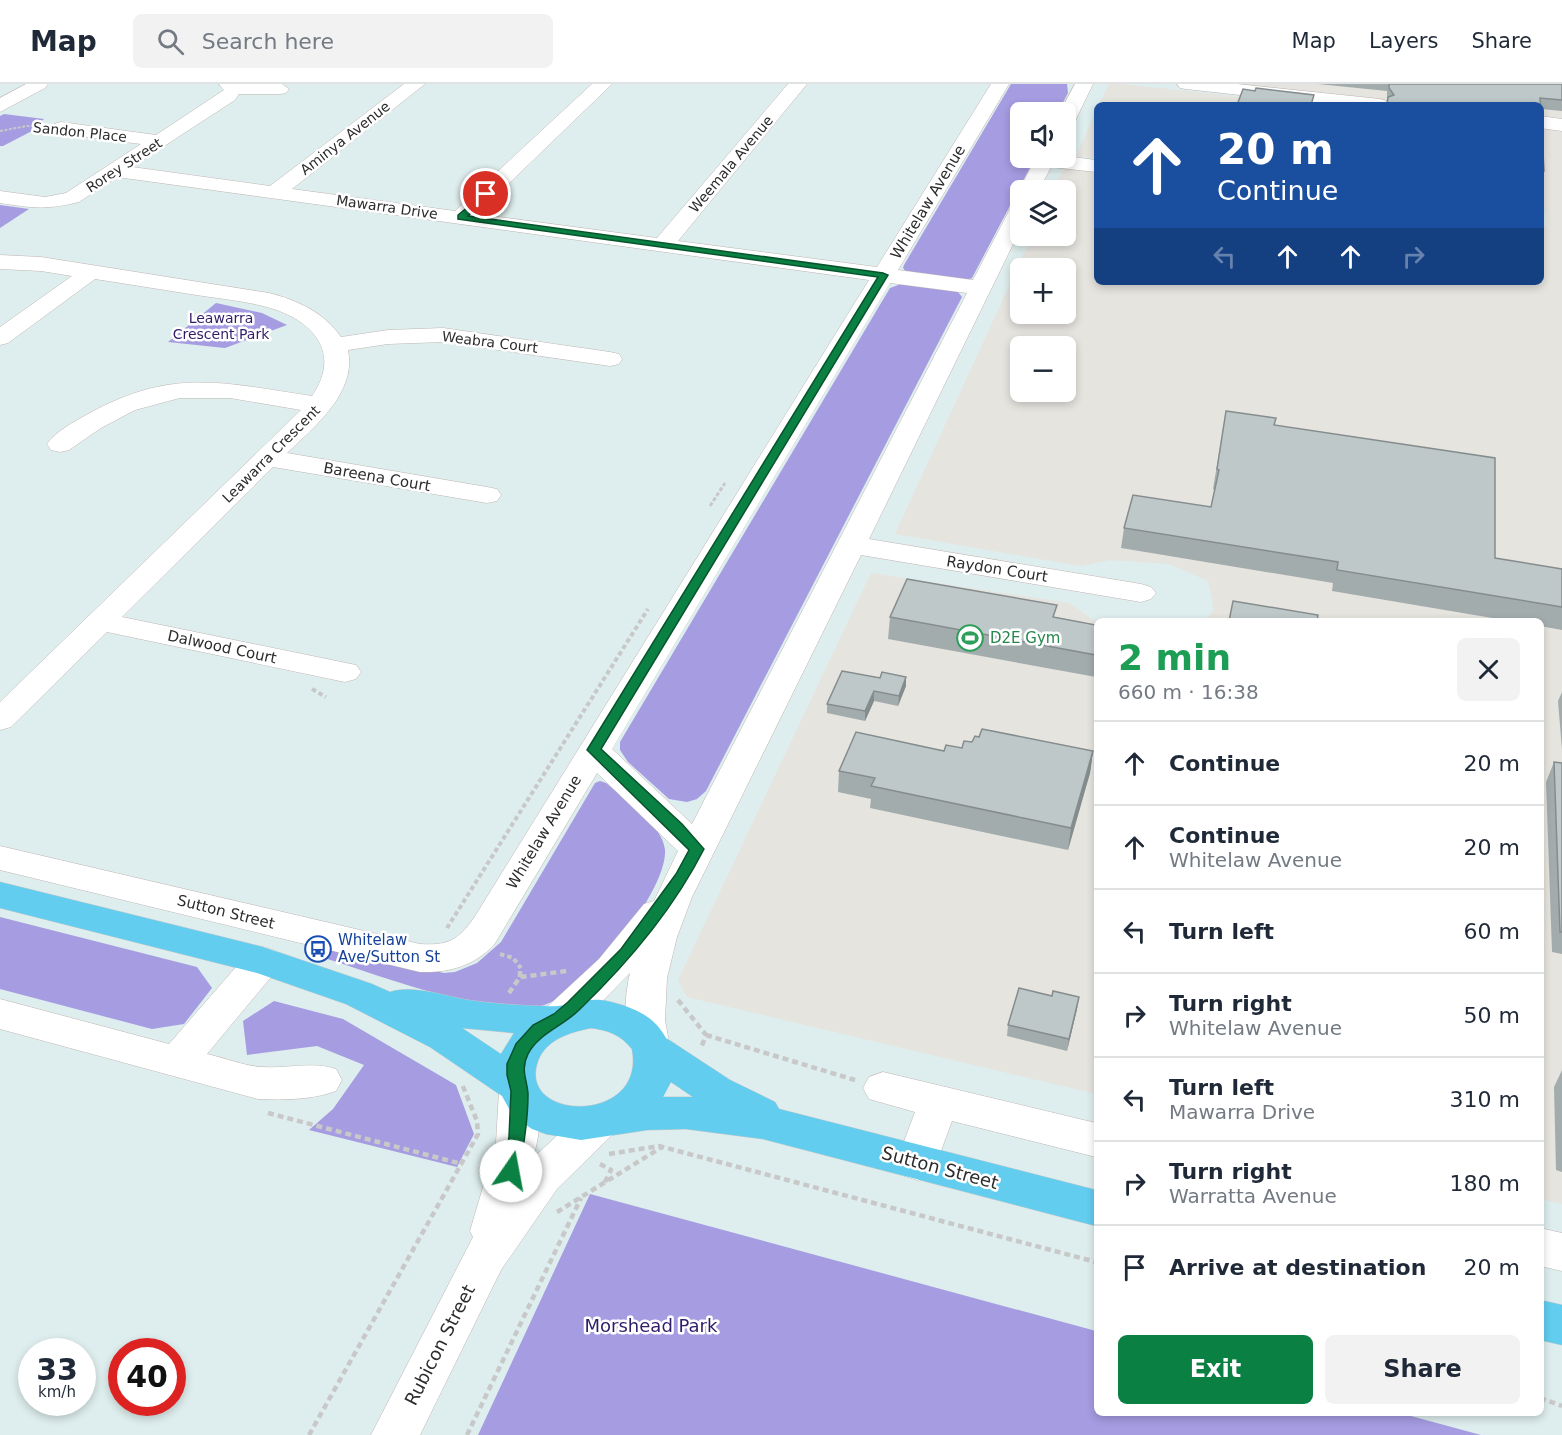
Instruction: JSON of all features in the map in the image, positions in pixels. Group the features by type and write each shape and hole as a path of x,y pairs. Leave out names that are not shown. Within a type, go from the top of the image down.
{"main road":[{"path":"0,895 263,961 359,994 444,1036 474,1055 518,1089 529,1105 548,1118 573,1123 604,1120 628,1108 649,1085 654,1067 651,1046 630,1023 612,1016 591,1013 558,1019 476,1016 359,994"},
{"path":"518,1089 516,1064 522,1048 539,1030 558,1019"},
{"name":"Sutton Street","path":"651,1046 716,1091 785,1125"},
{"name":"Sutton Street","path":"604,1120 643,1113 673,1113 785,1125 917,1163 1094,1207"},
{"path":"1544,1321 1562,1326"}],"street":[{"path":"0,106 39,84"},
{"name":"Aminya Avenue","path":"275,192 416,84"},
{"path":"461,217 603,84"},
{"name":"Weemala Avenue","path":"663,245 798,84"},
{"name":"Whitelaw Avenue","path":"450,943 469,948 482,934 1000,84"},
{"path":"1075,102 1084,84"},
{"path":"1186,84 1352,102"},
{"path":"231,86 280,89"},
{"name":"Rorey Street","path":"0,197 39,202 61,201 76,196 230,95 231,86"},
{"path":"1544,123 1562,125"},
{"name":"Sandon Place","path":"61,128 159,141"},
{"path":"1076,163 1094,166"},
{"name":"Mawarra Drive","path":"115,171 979,288"},
{"path":"651,1046 644,1012 647,976 657,939 690,863 852,546 1010,228"},
{"path":"0,262 33,263 269,300 309,318 325,332 334,345"},
{"path":"0,338 91,272"},
{"name":"Weabra Court","path":"334,345 388,337 443,335 610,359"},
{"name":"Leawarra Crescent","path":"0,720 320,405 337,376 338,357 334,345"},
{"path":"60,444 106,413 140,400 177,391 218,390 320,405"},
{"name":"Bareena Court","path":"267,458 487,495"},
{"name":"Raydon Court","path":"852,546 1142,593"},
{"name":"Dalwood Court","path":"100,622 345,672"},
{"path":"593,750 677,828 690,863"},
{"name":"Sutton Street","path":"0,858 408,956 429,959 450,943"},
{"path":"558,1019 626,953 690,863"},
{"path":"178,1061 263,961"},
{"path":"0,1014 258,1083 284,1084 322,1080"},
{"path":"883,1088 1094,1140"},
{"name":"Rubicon Street","path":"485,1256 514,1158 518,1089"},
{"path":"917,1163 939,1101"},
{"name":"Rubicon Street","path":"395,1435 485,1256 542,1177 604,1120"},
{"path":"1544,1248 1562,1252"}],"path":[{"name":"Sandon Place","path":"0,131 29,126 61,128"},
{"path":"710,506 725,483"},
{"path":"450,943 654,599"},
{"path":"706,1035 883,1088"},
{"path":"467,1435 581,1198 661,1146 1094,1261"},
{"path":"592,1161 611,1170 604,1183"},
{"path":"309,1435 462,1164"},
{"path":"1544,1399 1562,1406"}],"shaded area":[{"path":"1109,84 1122,84 1289,102 1100,102"},
{"path":"1236,84 1562,84 1562,118 1544,116 1544,102 1409,102"},
{"path":"1094,116 1094,158 1076,156"},
{"path":"1544,129 1562,131 1562,1204 1544,1200 1544,618 1207,618 1214,610 1208,581 1169,564 1110,560 1081,566 895,534 1010,284 1010,324 1076,324 1076,258 1022,258 1027,246 1076,246 1076,180 1058,180 1064,168 1094,172 1094,285 1544,285 1544,226 1547,226 1544,211"},
{"path":"871,573 1069,603 1094,621 1094,1094 687,997 678,980"}],"green space":[{"path":"1011,84 1067,84 1068,93 1063,102 1010,102 1010,168 1030,168 1023,180 1010,180 1010,206 972,278 967,280 907,273 903,268"},
{"path":"4,114 44,119 30,132 0,146 0,116"},
{"path":"0,205 29,209 0,228"},
{"path":"904,283 958,292 962,297 706,791 697,799 687,802 669,799 628,762 620,750 620,742 890,288"},
{"name":"Leawarra Crescent Park","path":"216,303 262,313 287,325 225,348 168,342"},
{"path":"600,781 606,783 632,805 658,831 665,850 662,869 652,892 617,944 573,988 552,1002 534,1007 479,1003 424,990 318,956 324,946 444,973 455,972 477,963 501,942 595,783"},
{"path":"0,917 197,967 212,988 184,1024 152,1029 0,989"},
{"path":"274,1001 343,1019 456,1085 474,1134 457,1167 309,1130 333,1109 364,1065 317,1046 247,1055 243,1021"},
{"name":"Morshead Park","path":"590,1194 1094,1330 1094,1416 1411,1416 1481,1435 478,1435"}],"building":[{"path":"1389,84 1562,84 1562,100 1540,98 1540,102 1387,102 1388,97 1394,95"},
{"path":"1256,88 1314,95 1312,102 1238,102 1243,89 1255,91"},
{"path":"1226,411 1276,418 1274,425 1495,458 1495,558 1562,569 1562,607 1337,570 1338,562 1124,528 1133,495 1211,507 1219,470 1217,469"},
{"path":"907,579 1057,605 1053,617 1094,625 1094,655 890,617"},
{"path":"1233,601 1318,615 1317,618 1230,618"},
{"path":"842,671 880,678 882,672 906,677 899,696 874,691 865,711 827,704"},
{"path":"982,729 1093,751 1071,828 871,786 875,778 839,771 856,732 944,751 946,745 962,748 964,741 972,742 975,736 979,737"},
{"path":"1554,762 1562,763 1562,932 1560,932"},
{"path":"1019,988 1052,996 1053,991 1079,997 1069,1039 1008,1025"}],"place":[{"name":"D2E Gym","path":"970,638"},
{"name":"Whitelaw Ave/Sutton St","path":"318,949"}],"route":[{"path":"486,194 461,217 883,275 593,750 697,849 682,877 646,928 612,969 560,1018 544,1026 522,1048 517,1059 515,1075 519,1091 518,1119 511,1171"}]}
